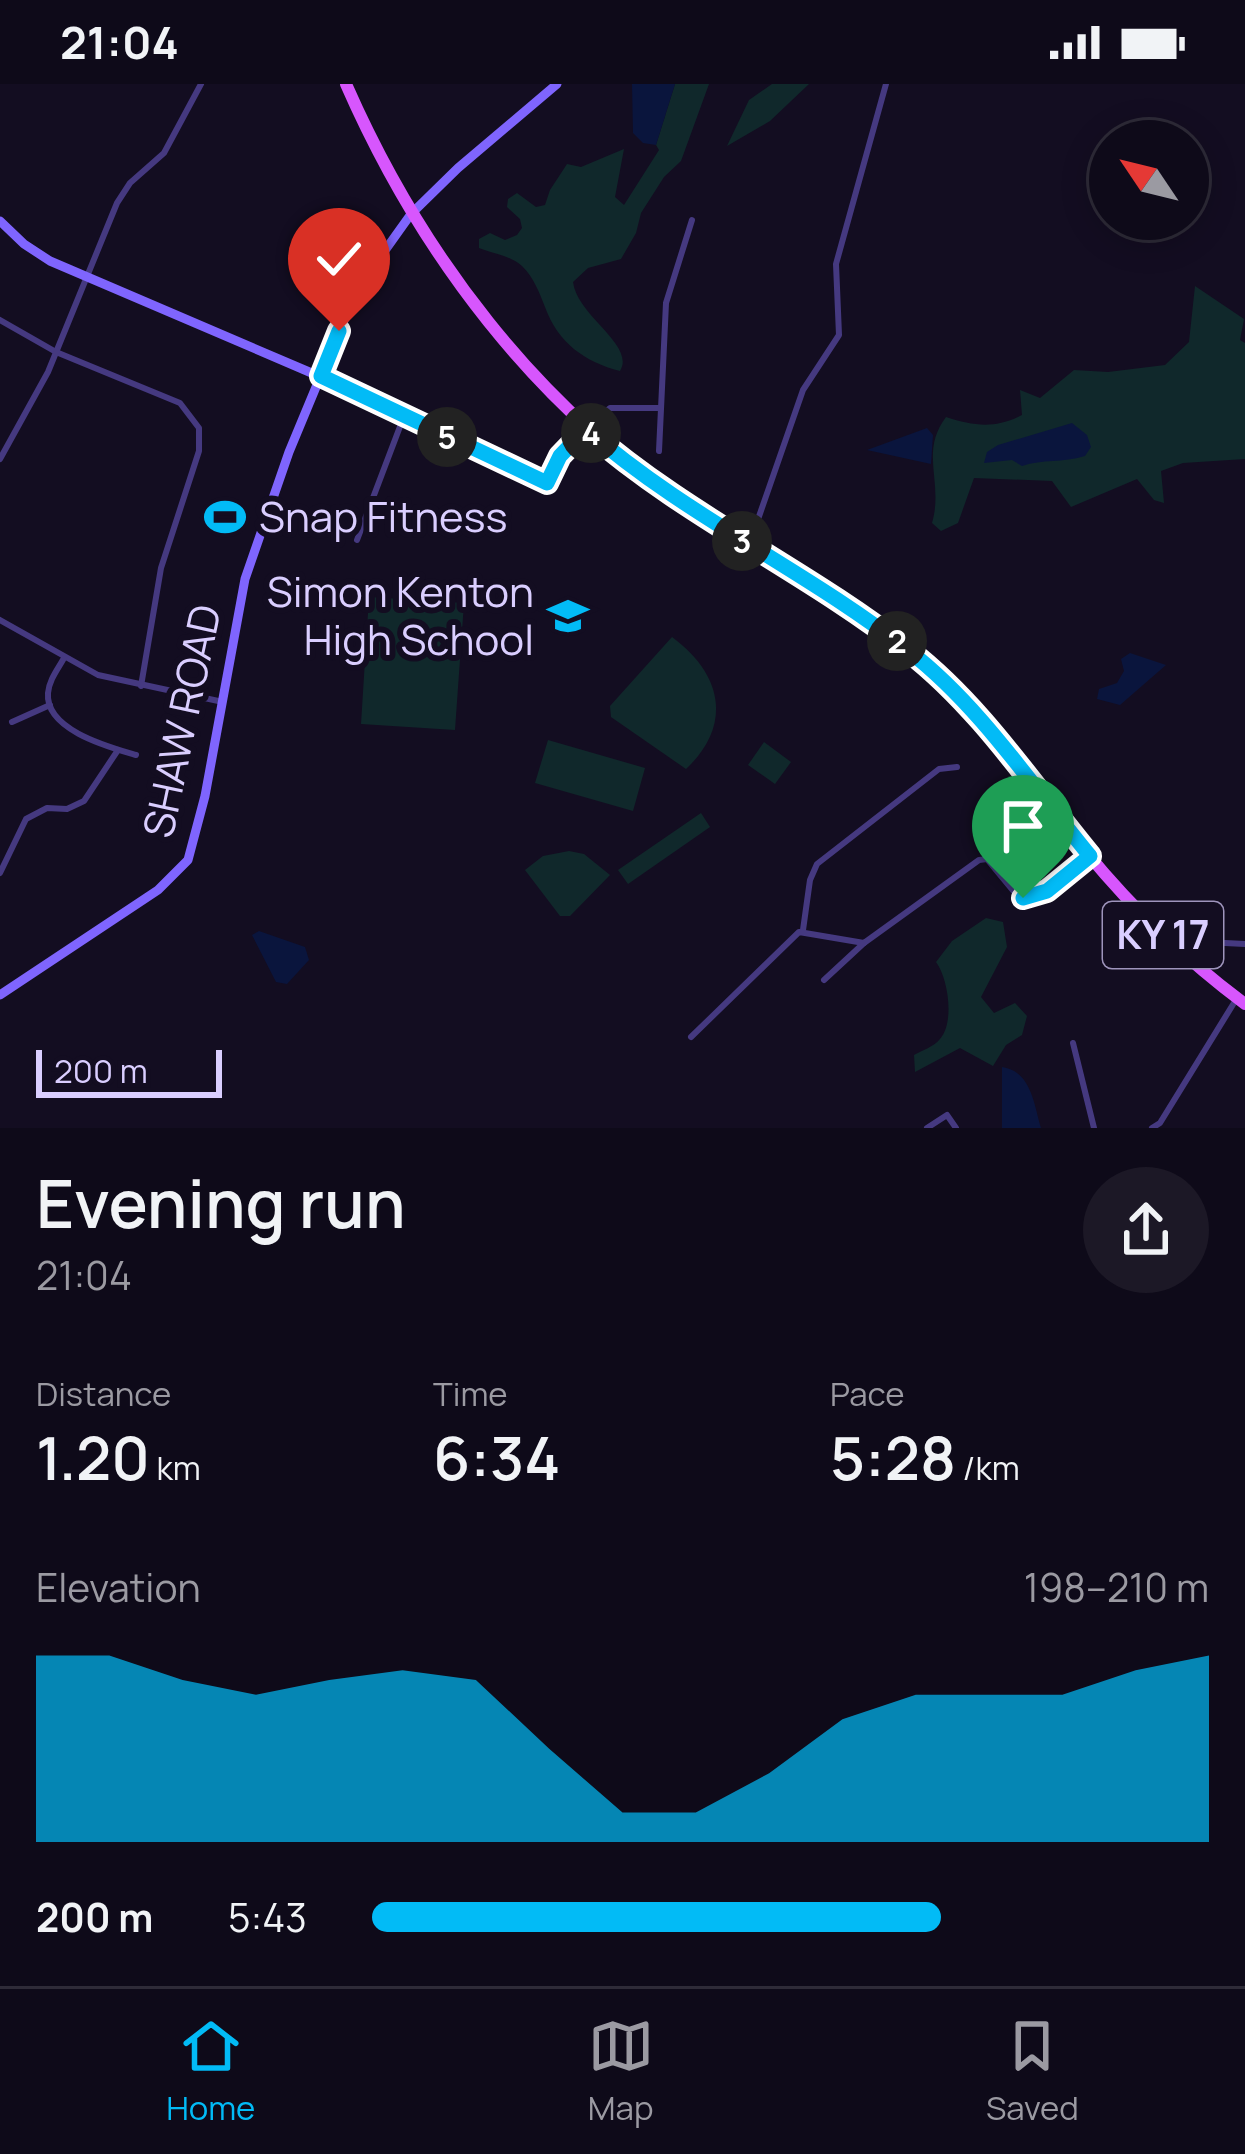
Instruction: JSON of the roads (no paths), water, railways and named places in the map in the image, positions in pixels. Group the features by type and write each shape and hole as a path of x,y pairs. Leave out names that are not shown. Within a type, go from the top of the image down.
{"main road":[{"name":"KY 17","path":"346,84 411,214 481,313 532,374 586,429 659,487 874,626 940,676 1090,856 1179,952 1241,1001"},
{"name":"SHAW ROAD","path":"0,995 181,871 196,834 245,580 289,452 356,296 411,214 557,84"},
{"path":"0,221 34,251 86,277 321,376"}],"street":[{"path":"0,459 56,352 124,190 164,153 201,84"},
{"path":"745,543 756,525 803,390 839,335 836,264 886,84"},
{"path":"659,452 666,303 692,220"},
{"path":"0,320 56,352 180,403 199,428 200,451 161,568 141,686"},
{"path":"321,376 547,483 571,445 610,408 660,408"},
{"path":"357,540 404,416"},
{"path":"0,620 91,673 223,702"},
{"path":"64,658 50,683 50,706 91,742 136,755"},
{"path":"12,722 50,706"},
{"path":"0,873 32,813 67,809 84,801 118,750"},
{"path":"803,930 809,880 817,864 940,770 957,767"},
{"path":"824,980 864,943 979,860 988,859 1016,894 1030,899 1090,856"},
{"path":"691,1037 792,935 803,930 864,943"},
{"path":"1225,943 1245,944"},
{"path":"1152,1128 1160,1123 1241,1001"},
{"path":"1073,1043 1094,1128"},
{"path":"927,1128 947,1115 956,1128"}],"water":[{"path":"632,84 675,84 656,145 643,143 633,133"},
{"path":"1072,423 1087,435 1091,447 1085,456 1022,466 1012,460 984,463 987,452 998,445"},
{"path":"927,428 933,435 931,464 867,450"},
{"path":"1130,653 1166,665 1120,705 1097,699 1099,689 1117,683 1124,671 1121,659"},
{"path":"259,931 305,947 309,960 287,984 276,982 252,935"},
{"path":"1002,1067 1025,1082 1041,1128 1002,1128"}],"place":[{"name":"Snap Fitness","path":"225,517"},
{"name":"Simon Kenton High School","path":"568,616"}]}
